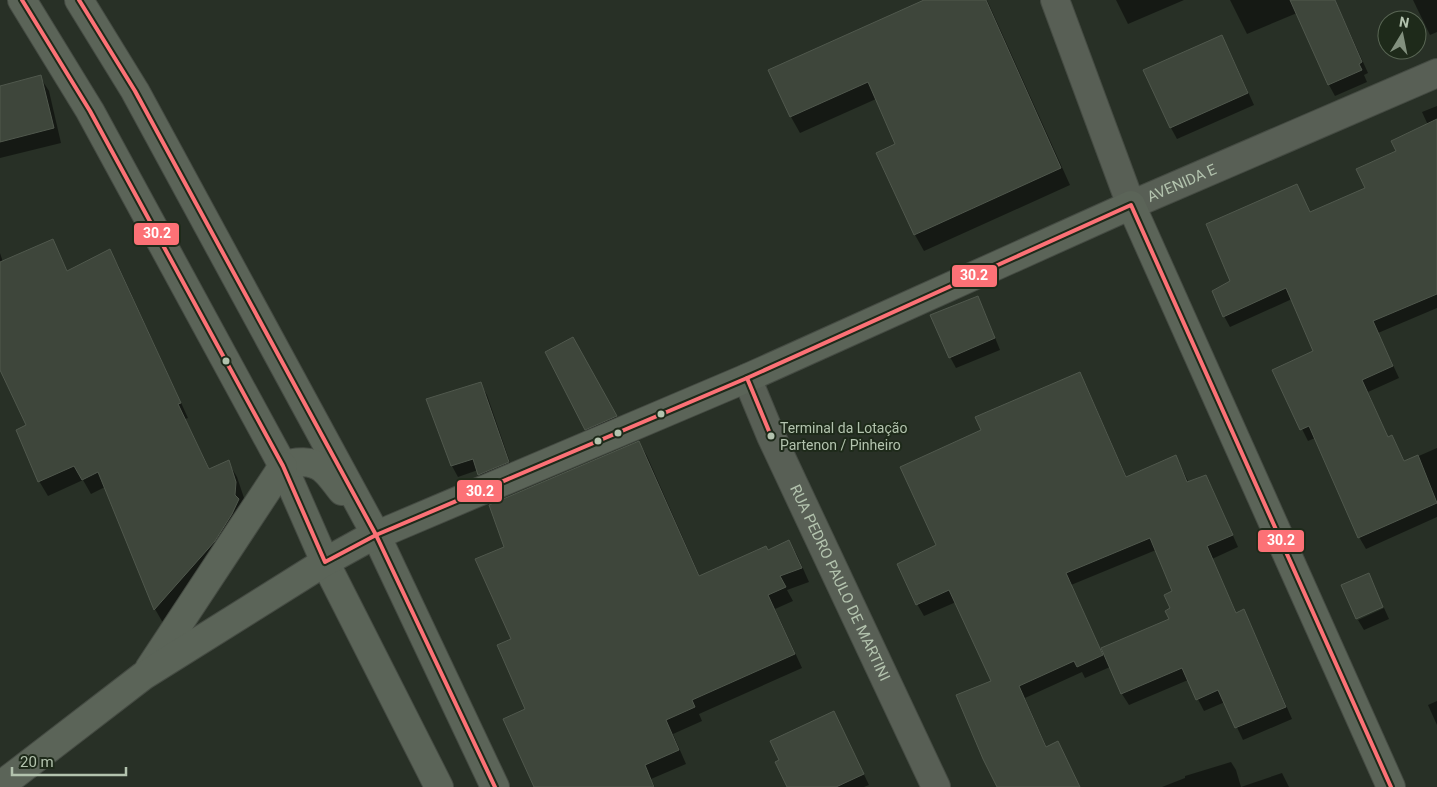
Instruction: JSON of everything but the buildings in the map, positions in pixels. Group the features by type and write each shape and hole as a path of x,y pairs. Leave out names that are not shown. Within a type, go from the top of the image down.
{"main road":[{"path":"22,0 90,111 283,466 324,562 439,787"},
{"path":"79,0 135,91 376,535 495,787"},
{"path":"1131,205 1391,787"},
{"name":"AVENIDA E","path":"144,676 324,562 376,535 747,378 1131,205"},
{"path":"0,786 144,676 283,466 290,463 304,462 324,469 376,535"}],"street":[{"path":"1055,0 1131,205"},
{"name":"AVENIDA E","path":"1131,205 1437,73"},
{"name":"RUA PEDRO PAULO DE MARTINI","path":"747,378 772,436 936,787"}],"transit line":[{"name":"30.2","path":"22,0 90,111 283,466 325,562 376,535 747,378 1131,205 1391,787"},
{"name":"30.2","path":"79,0 135,91 376,535 495,787"},
{"name":"30.2","path":"747,378 771,436"}],"place":[{"name":"Terminal da Lotação Partenon / Pinheiro","path":"771,436"}]}
